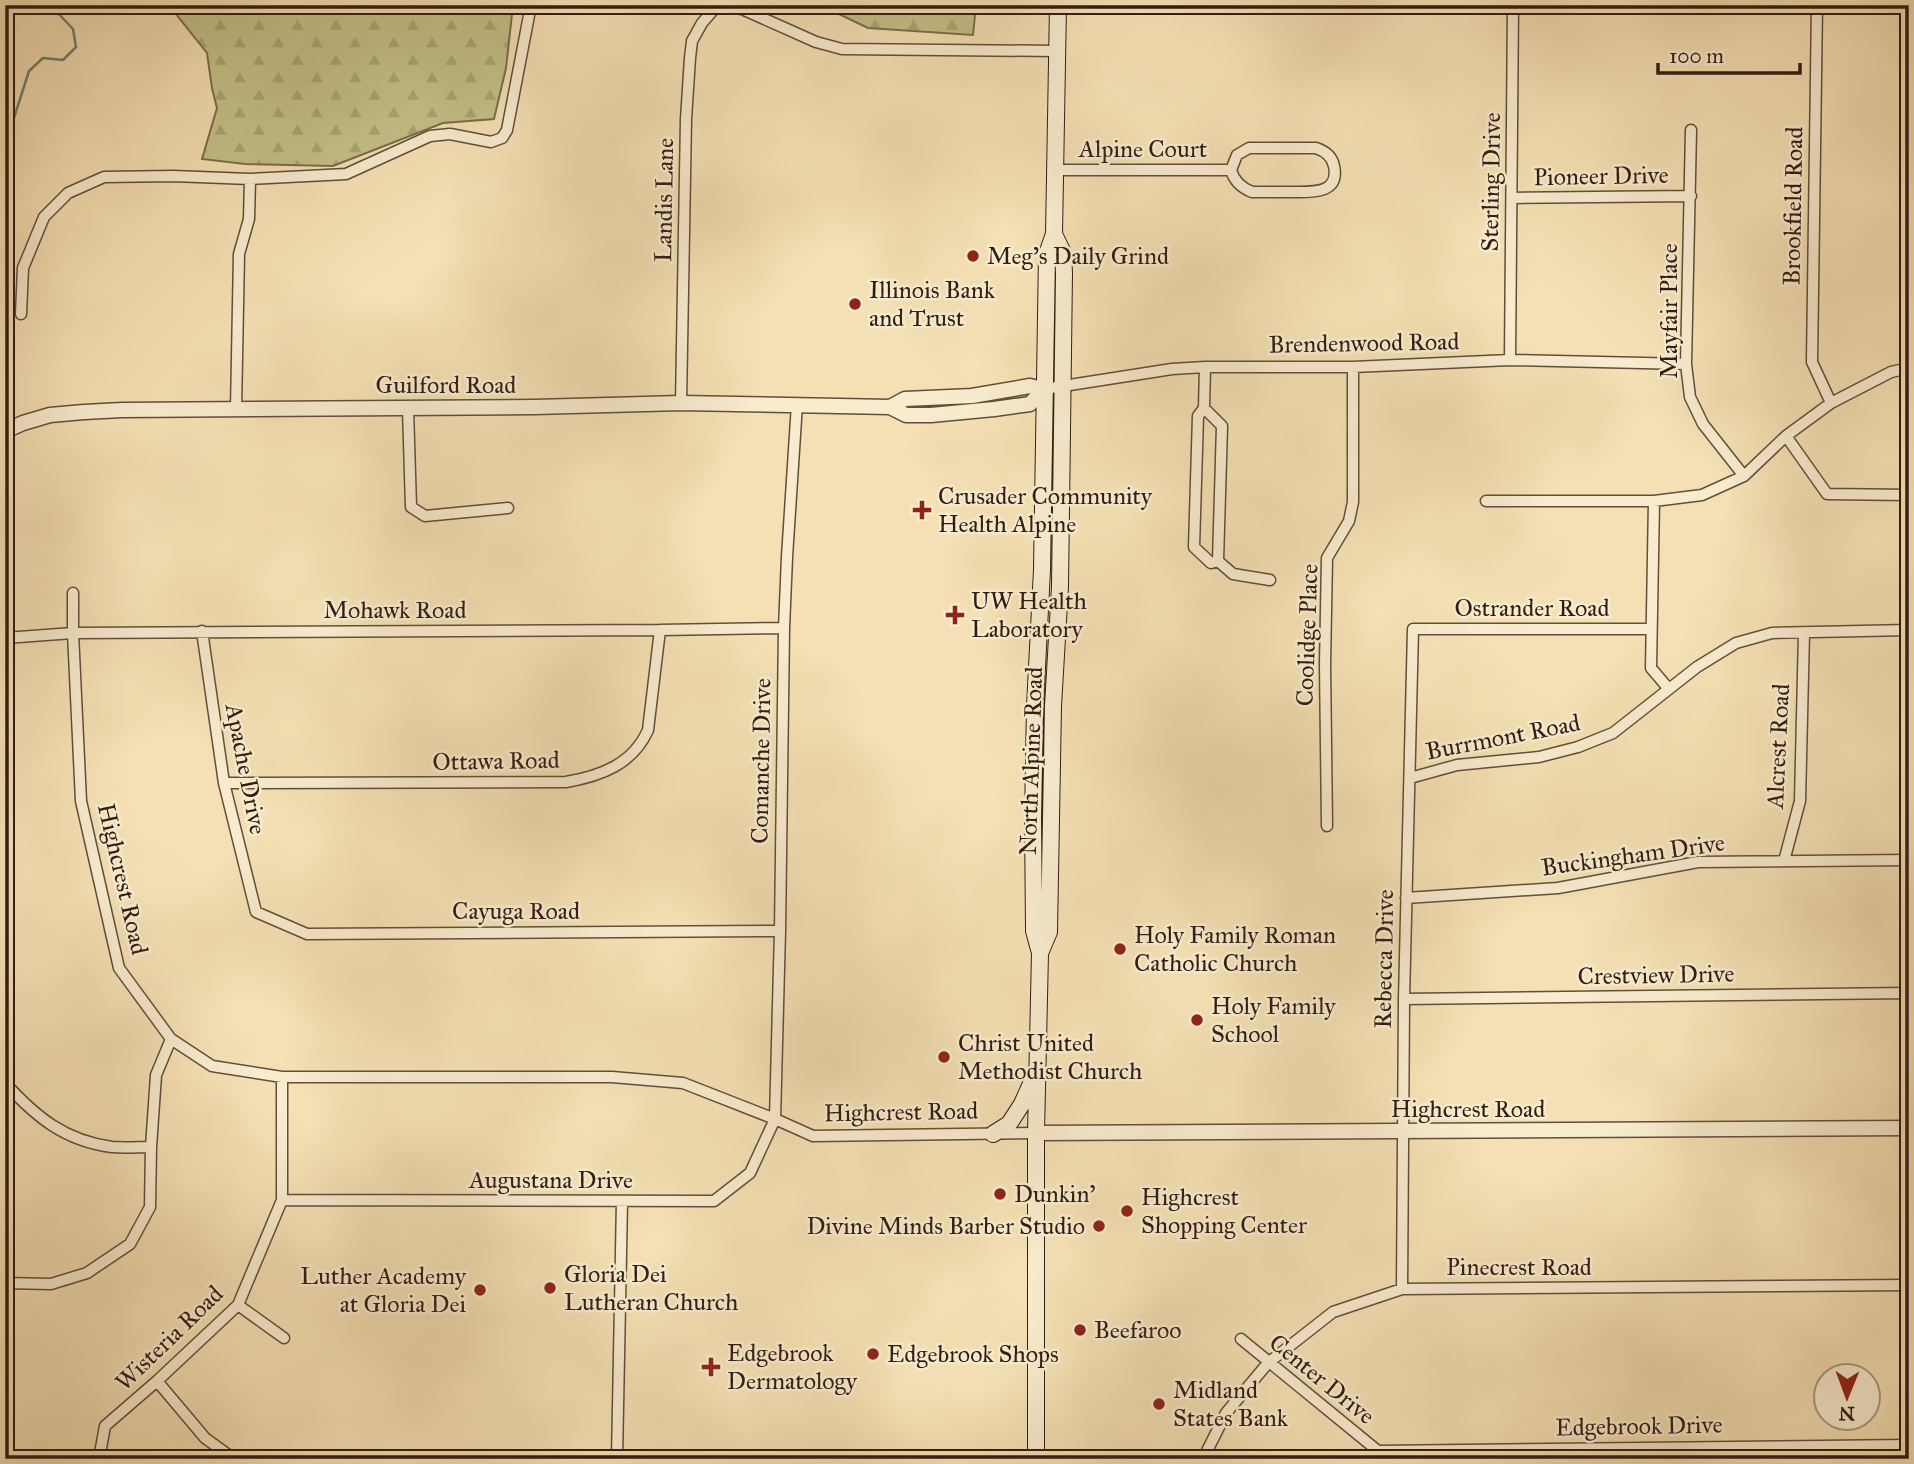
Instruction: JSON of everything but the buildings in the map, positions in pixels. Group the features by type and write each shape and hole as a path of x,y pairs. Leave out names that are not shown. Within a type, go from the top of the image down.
{"main road":[{"name":"North Alpine Road","path":"1036,1459 1036,1133 1040,953 1034,931 1035,706 1043,556 1047,254 1054,234 1058,5"},
{"name":"North Alpine Road","path":"1040,953 1049,932 1053,706 1059,598 1063,253 1054,234"},
{"path":"993,1134 1009,1124 1022,1104 1037,1069"}],"street":[{"path":"21,314 23,268 44,216 68,193 104,177 250,179 346,174 430,136 450,134 491,142 502,138 507,130 531,5"},
{"name":"Sterling Drive","path":"1510,360 1513,5"},
{"name":"Brookfield Road","path":"1817,5 1812,362 1831,403"},
{"path":"715,6 742,9 816,42 842,49 1057,51"},
{"name":"Landis Lane","path":"681,403 686,119 690,58 692,41 715,6"},
{"name":"Mayfair Place","path":"1691,130 1686,364 1690,397 1703,424 1744,476"},
{"name":"Alpine Court","path":"1250,148 1316,148 1332,158 1335,175 1330,186 1318,192 1252,192 1240,186 1231,170 1237,155 1250,148"},
{"name":"Alpine Court","path":"1055,170 1231,170"},
{"path":"236,409 239,254 249,219 250,179"},
{"name":"Pioneer Drive","path":"1512,198 1691,196"},
{"name":"Brendenwood Road","path":"1044,389 1172,369 1205,367 1353,367 1510,360 1686,364"},
{"path":"1205,367 1204,408 1198,416 1194,547 1211,563 1218,562 1233,574 1270,580"},
{"name":"Coolidge Place","path":"1327,826 1327,558 1349,521 1353,502 1353,367"},
{"path":"1486,501 1654,501 1702,495 1744,476 1786,436 1831,403 1891,372 1909,368"},
{"name":"Guilford Road","path":"5,431 50,415 84,412 681,403 890,407 905,399 972,396 1030,386 1044,389"},
{"name":"Comanche Drive","path":"775,1119 784,628 797,404"},
{"path":"1204,408 1222,426 1218,562"},
{"path":"408,409 411,508 425,516 508,508"},
{"path":"1786,436 1827,495 1909,495"},
{"path":"1654,501 1651,668 1668,688"},
{"name":"Highcrest Road","path":"73,593 81,801 118,968 172,1039 212,1066 282,1077 612,1077 683,1083 813,1136 1909,1128"},
{"name":"Mohawk Road","path":"5,638 73,633 202,631 784,628"},
{"name":"Ostrander Road","path":"1413,629 1651,629"},
{"name":"Rebecca Drive","path":"1402,1289 1404,999 1413,629"},
{"name":"Ottawa Road","path":"224,783 566,782 590,778 615,768 643,742 648,730 660,630"},
{"name":"Burrmont Road","path":"1410,778 1457,765 1539,757 1578,747 1613,733 1668,688 1736,642 1772,633 1909,630"},
{"name":"Apache Drive","path":"202,631 224,783 256,912"},
{"name":"Alcrest Road","path":"1784,861 1800,801 1804,633"},
{"name":"Buckingham Drive","path":"1406,898 1558,888 1698,862 1909,860"},
{"name":"Cayuga Road","path":"256,912 307,933 780,931"},
{"name":"Crestview Drive","path":"1404,999 1909,993"},
{"path":"5,1283 51,1284 87,1273 130,1244 150,1207 156,1075 172,1039"},
{"name":"Wisteria Road","path":"99,1459 105,1426 238,1305 282,1200 282,1077"},
{"path":"5,1083 9,1096 42,1120 73,1137 112,1147 151,1147"},
{"name":"Augustana Drive","path":"282,1200 714,1201 750,1173 775,1119"},
{"path":"617,1459 622,1201"},
{"name":"Pinecrest Road","path":"1203,1459 1226,1413 1268,1363 1333,1312 1402,1289 1909,1286"},
{"path":"238,1305 284,1338"},
{"name":"Center Drive","path":"1241,1339 1376,1455"},
{"path":"157,1381 205,1438 234,1459"},
{"name":"Edgebrook Drive","path":"1376,1455 1648,1453 1909,1445"}],"green space":[{"path":"160,5 513,5 506,68 494,119 443,123 333,166 245,164 202,159 217,108 207,53 175,13"},
{"path":"820,5 976,5 973,35 868,28"}],"waterway":[{"path":"5,135 12,124 29,71 43,58 63,60 76,47 73,29 56,11 46,5"}],"place":[{"name":"Meg's Daily Grind","path":"973,256"},
{"name":"Illinois Bank and Trust","path":"855,304"},
{"name":"Crusader Community Health Alpine","path":"922,510"},
{"name":"UW Health Laboratory","path":"955,615"},
{"name":"Holy Family Roman Catholic Church","path":"1120,949"},
{"name":"Holy Family School","path":"1197,1020"},
{"name":"Christ United Methodist Church","path":"944,1057"},
{"name":"Dunkin'","path":"1000,1194"},
{"name":"Highcrest Shopping Center","path":"1127,1211"},
{"name":"Divine Minds Barber Studio","path":"1099,1226"},
{"name":"Gloria Dei Lutheran Church","path":"550,1288"},
{"name":"Luther Academy at Gloria Dei","path":"480,1290"},
{"name":"Beefaroo","path":"1080,1330"},
{"name":"Edgebrook Shops","path":"873,1354"},
{"name":"Edgebrook Dermatology","path":"711,1367"},
{"name":"Midland States Bank","path":"1159,1404"}]}
